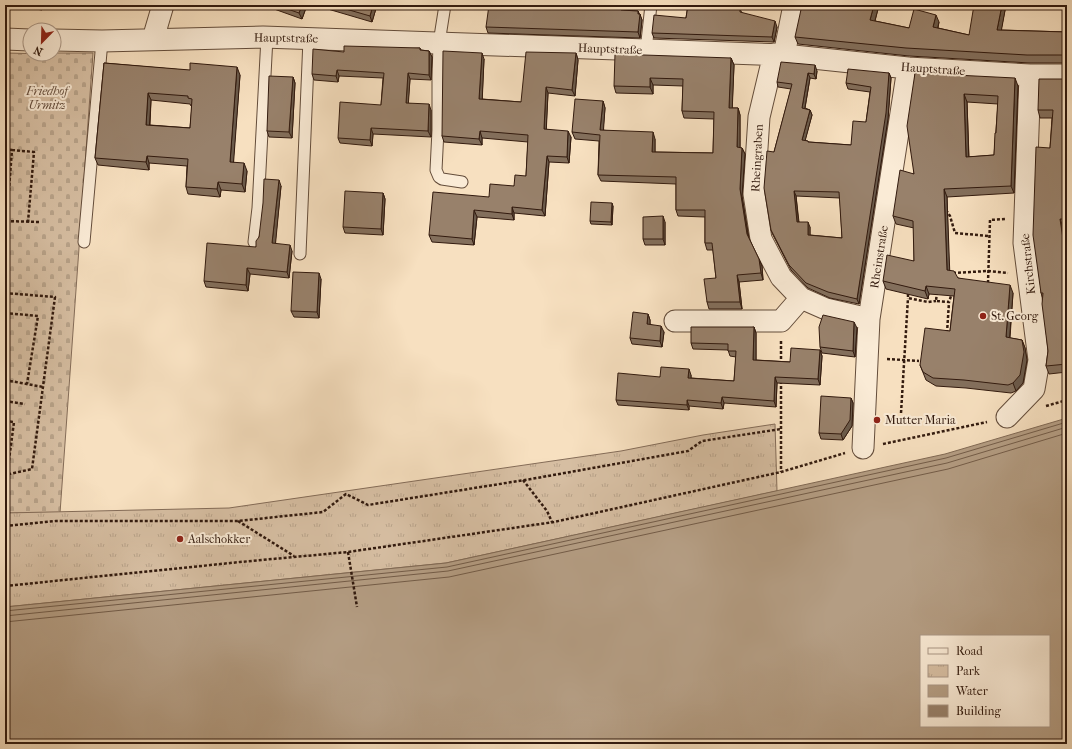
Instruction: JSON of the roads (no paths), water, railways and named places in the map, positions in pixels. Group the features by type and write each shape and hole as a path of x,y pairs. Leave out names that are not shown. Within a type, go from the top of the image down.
{"street":[{"path":"153,39 163,5"},
{"name":"Rheingraben","path":"794,5 759,117 754,194 761,239 781,277 801,298 826,309 869,319"},
{"name":"Hauptstraße","path":"62,40 102,41 267,37 646,50 779,55 908,68 1067,75"},
{"path":"5,39 22,40"},
{"name":"Rheinstraße","path":"863,448 869,319 908,68"},
{"name":"Kirchstraße","path":"1007,418 1034,389 1040,360 1024,244 1030,74"},
{"path":"675,321 781,320 801,298"}],"lane":[{"path":"445,5 439,43 436,170 438,177 442,179 462,182"},
{"path":"646,50 651,5"},
{"path":"254,242 258,208 267,37"},
{"path":"300,254 309,39"},
{"path":"84,242 102,41"}],"water":[{"path":"1067,418 1067,744 5,744 5,607 446,563 945,454"}],"place":[{"name":"St. Georg","path":"983,316"},
{"name":"Mutter Maria","path":"877,420"},
{"name":"Aalschokker","path":"180,539"}],"park label":[{"name":"Friedhof Urmitz","path":"47,98"}]}
